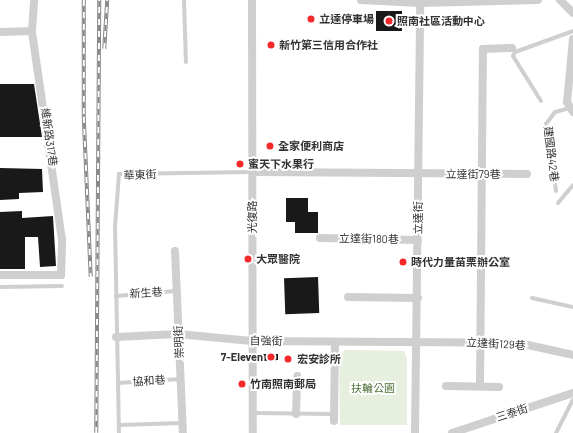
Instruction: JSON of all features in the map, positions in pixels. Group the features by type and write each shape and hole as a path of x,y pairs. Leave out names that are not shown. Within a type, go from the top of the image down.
{"street":[{"name":"維新路317巷","path":"0,275 61,275 62,240 32,32 34,0"},
{"name":"光復路","path":"252,0 253,433"},
{"path":"361,0 420,3 538,0"},
{"path":"560,0 573,13"},
{"name":"立達街","path":"415,433 418,298 420,3"},
{"path":"0,32 32,32"},
{"path":"571,110 567,102 573,39"},
{"path":"480,386 483,49 512,48"},
{"name":"華東街","path":"252,172 419,174"},
{"name":"立達街79巷","path":"419,174 526,174"},
{"name":"立達街180巷","path":"320,238 418,240"},
{"name":"崇明街","path":"175,251 183,433"},
{"path":"348,297 418,298"},
{"name":"自強街","path":"116,337 178,334 252,341 417,342"},
{"path":"335,342 335,418"},
{"name":"立達街129巷","path":"417,342 519,343 573,355"},
{"path":"296,414 297,376"},
{"path":"446,386 499,387"},
{"name":"三泰街","path":"452,433 573,393"}],"lane":[{"path":"184,0 186,62"},
{"path":"541,101 513,56 515,52 573,31"},
{"name":"建國路42巷","path":"556,191 546,124 555,112 571,110"},
{"name":"華東街","path":"119,433 115,227 119,174 252,172"},
{"path":"558,203 573,186"},
{"path":"0,287 62,286"},
{"name":"新生巷","path":"116,296 176,291"},
{"path":"532,298 573,307"},
{"name":"協和巷","path":"118,383 180,379"},
{"path":"556,433 573,400"},
{"path":"253,413 296,414 335,418"},
{"path":"120,425 183,423"}],"green space":[{"name":"扶輪公園","path":"345,350 404,351 407,359 407,425 340,425 339,356"}],"building":[{"name":"照南社區活動中心","path":"376,11 402,11 402,31 376,31"},
{"path":"0,84 34,84 42,137 0,137"},
{"path":"0,168 42,169 43,192 19,193 19,199 0,200"},
{"path":"286,198 308,198 308,212 318,212 318,233 295,233 295,222 286,222"},
{"path":"22,211 22,218 53,216 56,266 40,267 38,237 25,237 25,269 0,269 0,212"},
{"path":"318,277 319,313 285,314 284,278"},
{"name":"7-Eleven","path":"263,354 278,354 278,360 264,361"}],"railway":[{"path":"84,0 84,117 91,277"},
{"path":"96,433 99,0"},
{"path":"104,49 107,0"}],"place":[{"name":"立達停車場","path":"311,19"},
{"name":"照南社區活動中心","path":"389,21"},
{"name":"新竹第三信用合作社","path":"271,45"},
{"name":"全家便利商店","path":"270,146"},
{"name":"蜜天下水果行","path":"240,164"},
{"name":"大眾醫院","path":"248,259"},
{"name":"時代力量苗栗辦公室","path":"403,262"},
{"name":"7-Eleven","path":"271,357"},
{"name":"宏安診所","path":"288,359"},
{"name":"竹南照南郵局","path":"242,384"}]}
